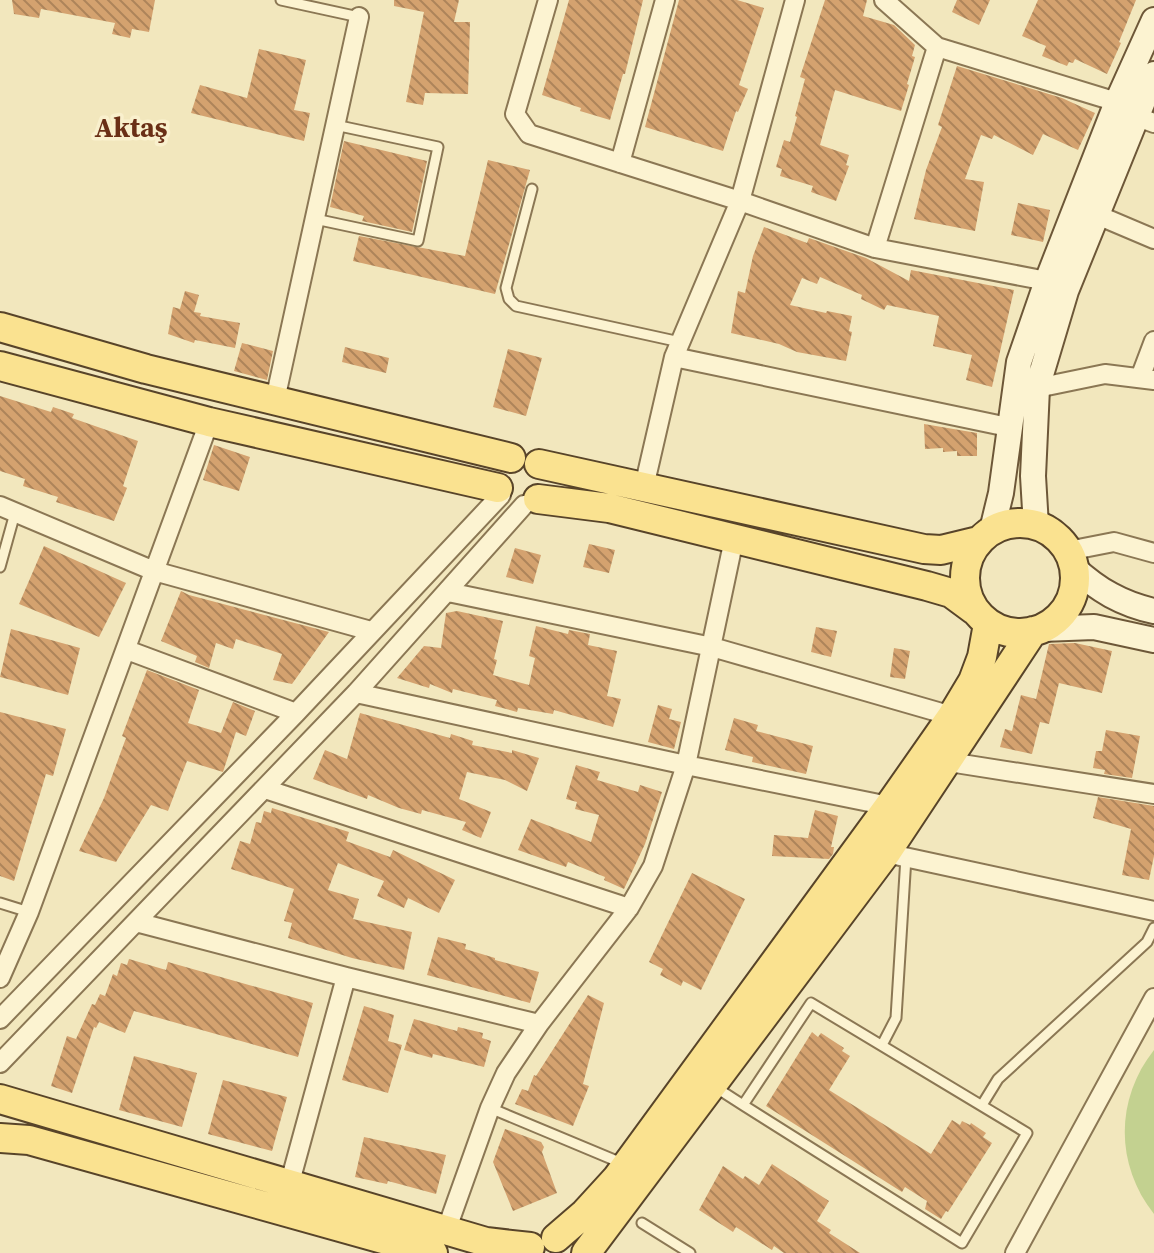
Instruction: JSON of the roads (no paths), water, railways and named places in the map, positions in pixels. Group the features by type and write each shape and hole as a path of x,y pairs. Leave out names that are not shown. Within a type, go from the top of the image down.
{"main road":[{"path":"0,1138 29,1140 440,1242 486,1242 547,1248 585,1213 626,1165 889,806 973,681 982,657 981,617 966,593 964,573 969,556 985,536 1001,493 1019,362 1047,281 1136,114 1154,20"},
{"path":"1036,526 1033,476 1037,388 1066,291 1154,74"},
{"path":"0,327 146,369 511,458 526,457 539,464 924,549 941,550 985,536 1008,524 1026,523 1057,537 1090,583 1115,599 1154,611"},
{"path":"0,366 209,422 515,497 609,508 927,586 951,593 1005,632 1024,634 1038,630 1094,627 1154,640"},
{"path":"511,458 500,469 515,497"},
{"path":"515,497 545,485 544,470 539,464"},
{"path":"586,1253 712,1086 896,855 949,762 1038,630 1058,618 1070,602 1075,585 1071,559"},
{"path":"0,1099 290,1182 440,1242"}],"street":[{"path":"548,0 515,114 529,134 875,248 1047,281"},
{"path":"620,163 665,0"},
{"path":"644,487 677,350 740,201 795,0"},
{"path":"884,0 937,47 1136,114"},
{"path":"275,400 359,17"},
{"path":"875,248 937,47"},
{"path":"1095,214 1154,239"},
{"path":"1037,388 1105,374 1147,379 1154,341"},
{"path":"677,350 1008,427"},
{"path":"0,978 29,912 209,422"},
{"path":"0,1063 265,789 448,592 515,497"},
{"path":"0,1019 296,713 371,631 515,497"},
{"path":"7,509 154,571 371,631"},
{"path":"440,1242 506,1073 539,1024 629,908 653,866 686,765 734,539"},
{"path":"1071,559 1114,542 1154,553"},
{"path":"448,592 712,647 952,716"},
{"path":"127,650 296,713"},
{"path":"356,693 889,806"},
{"path":"949,762 1154,794"},
{"path":"265,789 629,908"},
{"path":"896,855 1154,911"},
{"path":"136,922 539,1024"},
{"path":"290,1182 346,977"},
{"path":"1015,1253 1154,998"}],"lane":[{"path":"281,0 359,17"},
{"path":"315,219 418,241 438,147 335,125"},
{"path":"532,189 506,288 512,303 677,350"},
{"path":"0,567 7,509"},
{"path":"882,1045 896,1018 896,855"},
{"path":"0,903 29,912"},
{"path":"982,1105 998,1079 1147,942 1154,928"},
{"path":"712,1086 962,1243 1027,1133 811,1003 743,1105"},
{"path":"490,1108 626,1165"},
{"path":"642,1223 690,1253"}],"district":[{"name":"Aktaş","path":"131,127"}]}
